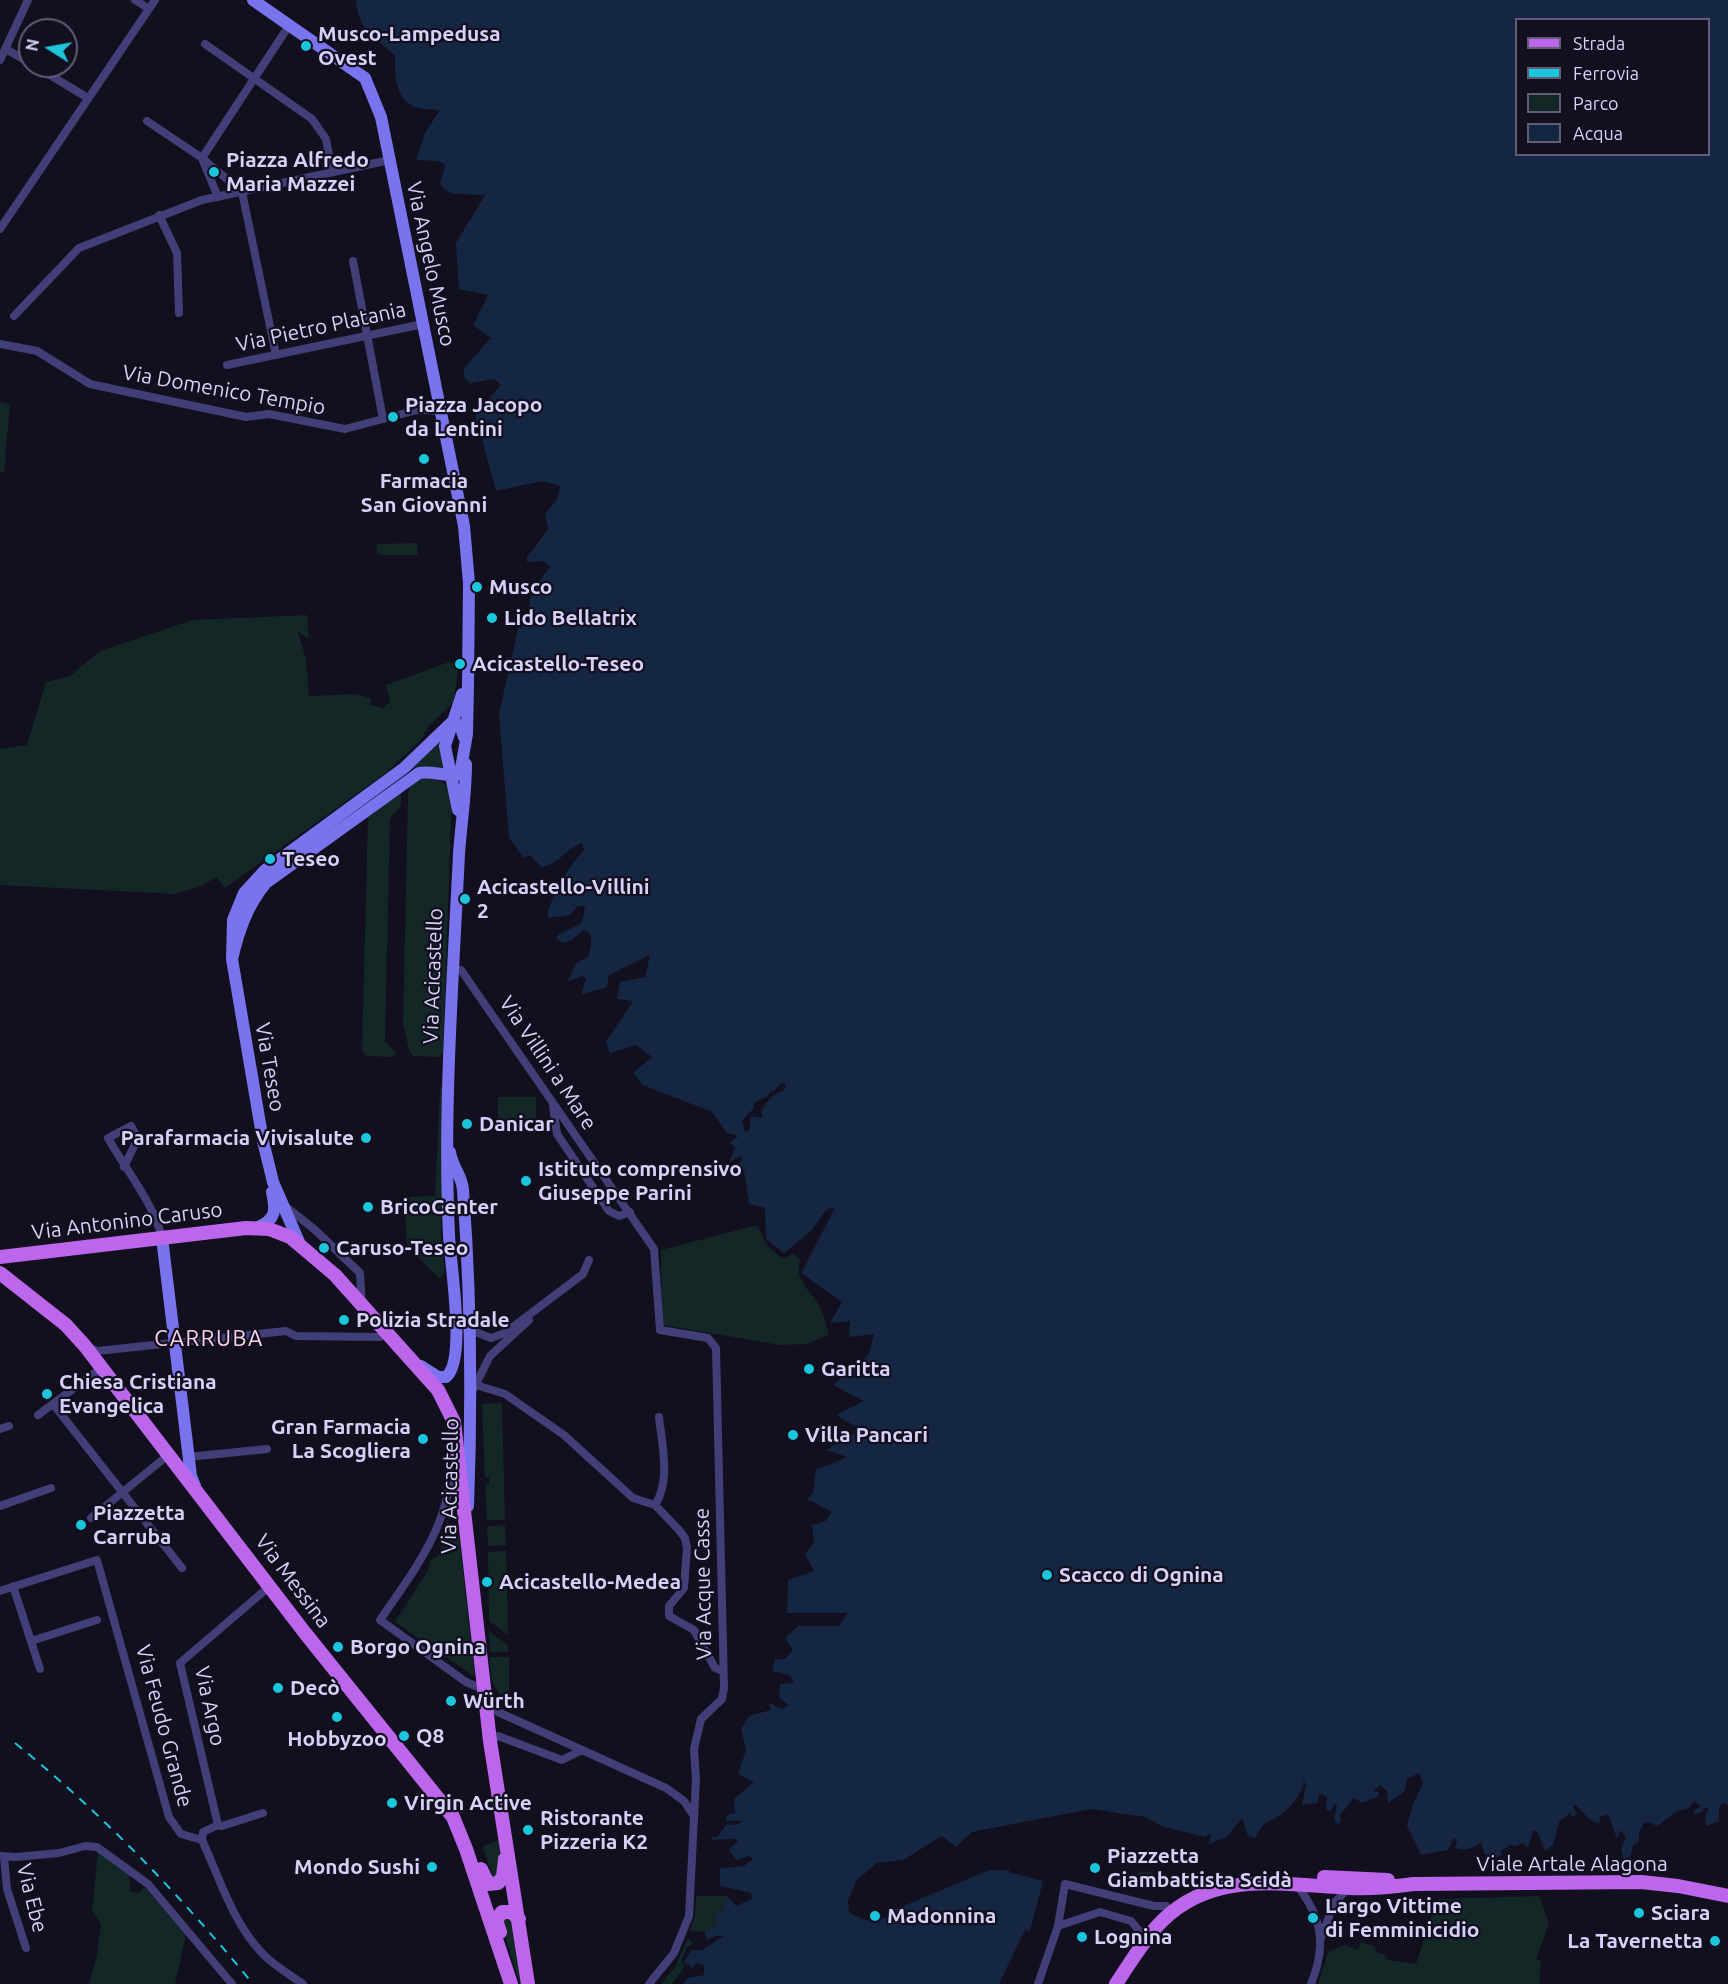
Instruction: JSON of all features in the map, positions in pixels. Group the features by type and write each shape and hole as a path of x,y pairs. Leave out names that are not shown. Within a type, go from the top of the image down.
{"main road":[{"name":"Via Angelo Musco","path":"253,0 365,78 374,95 390,160 464,526 469,595 467,661"},
{"path":"460,829 445,746 452,722 459,710 467,661"},
{"path":"453,781 461,772 465,749 467,661"},
{"path":"452,722 463,728 465,749 466,765 460,829"},
{"path":"232,959 233,920 253,881 287,853 404,768 452,722"},
{"path":"232,959 243,919 256,894 266,883 364,811 424,772 453,781"},
{"name":"Via Acicastello","path":"412,1358 438,1377 446,1377 453,1369 455,1358 446,1185 460,829"},
{"name":"Via Teseo","path":"232,959 273,1182"},
{"name":"Via Acicastello","path":"448,1125 452,1162 461,1176 474,1390 467,1534 490,1740 519,1919"},
{"path":"448,1220 450,1178 454,1174 461,1176"},
{"path":"273,1182 299,1242"},
{"path":"258,1227 268,1223 274,1216 273,1182"},
{"path":"258,1227 278,1232 299,1242 334,1275 384,1332 412,1358 438,1390 454,1422 463,1517 467,1534"},
{"name":"Via Antonino Caruso","path":"1,1258 258,1227"},
{"path":"162,1238 188,1457 192,1479 199,1493"},
{"name":"Via Messina","path":"0,1273 66,1325 91,1349 100,1369 167,1456 199,1493 453,1817 512,1984"},
{"path":"466,1849 477,1858 486,1881 494,1885 503,1877 506,1840"},
{"name":"Viale Artale Alagona","path":"1105,1984 1141,1933 1166,1906 1206,1883 1239,1875 1370,1879 1414,1884"},
{"name":"Viale Artale Alagona","path":"1116,1984 1158,1926 1190,1900 1235,1884 1296,1884 1350,1888 1414,1884 1651,1883 1728,1896"},
{"path":"512,1984 514,1975 496,1920 504,1911 511,1912 519,1919 528,1984"}],"street":[{"path":"0,60 28,0"},
{"path":"135,0 149,9"},
{"path":"0,229 154,0"},
{"path":"202,158 290,24"},
{"path":"205,44 312,118 326,139 332,172"},
{"path":"6,49 18,56"},
{"path":"55,78 88,98"},
{"path":"147,121 202,158 242,192 276,355"},
{"path":"202,158 218,196"},
{"path":"14,316 79,248 159,215 218,196 390,160"},
{"path":"159,215 177,253 179,313"},
{"path":"353,261 383,419 440,406"},
{"name":"Via Pietro Platania","path":"228,365 423,324"},
{"name":"Via Domenico Tempio","path":"0,344 37,351 90,384 246,417 269,414 345,429 383,419"},
{"name":"Via Villini a Mare","path":"454,970 461,970 654,1249 660,1330 712,1341"},
{"path":"553,1102 557,1134 609,1211 619,1216 630,1212"},
{"path":"124,1167 138,1138 131,1126 108,1138 124,1167 152,1211 162,1238"},
{"path":"283,1205 360,1273 362,1306"},
{"path":"589,1260 583,1274 535,1313 490,1356 474,1390 505,1394 564,1435 633,1498 655,1505 679,1530 687,1548 684,1588 669,1606 669,1616 694,1630 715,1668 723,1671"},
{"path":"470,1330 480,1336 496,1338 535,1313"},
{"path":"91,1349 286,1331 296,1336 380,1337 384,1332"},
{"name":"Via Acque Casse","path":"649,1984 674,1953 689,1916 694,1816 694,1749 701,1719 722,1699 716,1354 712,1341"},
{"path":"38,1415 100,1369"},
{"path":"53,1404 182,1568"},
{"path":"655,1505 659,1499 664,1463 659,1417"},
{"path":"455,1433 452,1481 445,1513 425,1555 380,1620 486,1697 498,1712 666,1788 684,1801 694,1816"},
{"path":"188,1457 267,1449"},
{"path":"91,1518 167,1456"},
{"path":"0,1506 51,1488"},
{"path":"445,1513 455,1512 463,1517"},
{"name":"Via Feudo Grande","path":"13,1586 97,1560 169,1817 181,1834 202,1840"},
{"path":"0,1591 13,1586 40,1669"},
{"name":"Via Argo","path":"218,1825 180,1663 270,1586"},
{"path":"31,1641 97,1620"},
{"path":"490,1740 498,1736 562,1761 582,1750"},
{"path":"262,1813 222,1826 218,1825 203,1832 202,1840 229,1904 246,1934 264,1955 303,1984"},
{"path":"2,1856 59,1852 85,1846 98,1847 148,1884 232,1984"},
{"name":"Via Ebe","path":"2,1856 7,1889 26,1948"},
{"path":"1038,1984 1058,1926 1065,1884 1154,1906 1166,1906"},
{"path":"1296,1884 1311,1904 1321,1946"},
{"path":"1311,1984 1334,1903 1350,1888"},
{"path":"1058,1926 1100,1912 1131,1921 1141,1933"}],"green space":[{"path":"0,402 10,404 4,472 0,472"},
{"path":"417,543 418,555 381,555 377,552 376,544"},
{"path":"307,615 309,639 298,632 306,659 309,696 355,694 371,698 370,705 384,708 390,701 386,685 449,662 459,666 453,703 428,727 421,740 387,772 225,888 216,877 202,886 175,894 0,885 0,749 27,745 46,682 70,676 100,651 192,620"},
{"path":"445,735 446,771 410,773 409,770"},
{"path":"433,778 445,784 452,793 443,1052 438,1057 413,1056 409,1050 403,1023 408,795 410,786 420,779"},
{"path":"401,793 401,805 390,819 385,1042 397,1054 393,1057 367,1056 362,1051 368,814"},
{"path":"443,1084 441,1241 445,1272 439,1278 407,1246 404,1202 408,1197 435,1196 440,1088"},
{"path":"498,1097 536,1097 536,1120 498,1121"},
{"path":"757,1225 768,1247 783,1259 793,1253 800,1260 799,1275 822,1311 829,1335 807,1344 780,1345 662,1325 661,1250"},
{"path":"502,1403 505,1520 487,1520 485,1485 489,1484 489,1477 485,1477 482,1404"},
{"path":"505,1525 506,1545 488,1546 487,1526"},
{"path":"452,1529 459,1536 475,1677 395,1622 428,1570 430,1560 437,1557 448,1530"},
{"path":"506,1551 508,1635 489,1621 488,1552"},
{"path":"489,1631 508,1645 508,1652 490,1652"},
{"path":"490,1657 509,1657 509,1702 499,1693 493,1682"},
{"path":"499,1840 500,1872 493,1879 483,1846"},
{"path":"98,1851 129,1874 131,1892 139,1893 144,1887 186,1934 175,1984 89,1984 97,1956 101,1924 92,1911"},
{"path":"1142,1871 1153,1872 1155,1883 1142,1886 1130,1881 1129,1878"},
{"path":"696,1896 727,1896 719,1924 710,1932 690,1931 695,1914"},
{"path":"1539,1896 1549,1923 1536,1960 1541,1961 1539,1984 1318,1984 1328,1952 1344,1945 1358,1950 1361,1942 1376,1947 1375,1951 1385,1955 1388,1960 1416,1964 1437,1899"},
{"path":"503,1918 512,1919 522,1984 520,1984 501,1924"},
{"path":"688,1938 693,1944 687,1947 681,1960 685,1966 672,1984 661,1984 675,1967"}],"water":[{"path":"356,0 1728,0 1728,1804 1722,1803 1719,1809 1719,1821 1706,1826 1705,1816 1709,1808 1704,1808 1702,1812 1694,1814 1694,1810 1701,1806 1694,1801 1689,1808 1676,1812 1657,1826 1648,1822 1644,1823 1639,1833 1639,1842 1633,1845 1631,1854 1624,1864 1621,1848 1626,1838 1621,1830 1617,1838 1608,1815 1601,1816 1599,1824 1588,1818 1574,1804 1573,1808 1578,1814 1572,1817 1570,1813 1559,1822 1553,1845 1545,1851 1537,1831 1533,1831 1528,1847 1522,1843 1516,1846 1510,1845 1501,1851 1502,1855 1492,1860 1492,1857 1485,1855 1481,1842 1469,1849 1459,1849 1455,1848 1457,1840 1454,1838 1448,1850 1421,1855 1407,1826 1413,1804 1423,1783 1419,1773 1407,1779 1405,1791 1388,1803 1387,1791 1381,1785 1373,1791 1379,1792 1378,1797 1362,1803 1354,1798 1340,1815 1341,1821 1338,1825 1334,1819 1337,1805 1335,1804 1330,1812 1326,1809 1327,1797 1322,1794 1318,1796 1318,1803 1302,1805 1306,1785 1301,1776 1304,1784 1294,1802 1265,1824 1255,1838 1248,1836 1242,1818 1227,1837 1209,1844 1211,1834 1205,1837 1164,1827 1145,1817 1091,1809 972,1832 956,1847 942,1836 903,1860 877,1863 857,1880 848,1900 849,1912 871,1921 895,1914 894,1910 989,1870 1009,1870 1009,1872 1043,1881 1030,1931 1025,1930 999,1984 682,1984 688,1978 704,1975 704,1966 697,1963 692,1968 684,1962 692,1950 702,1950 724,1936 715,1936 707,1941 705,1933 719,1924 716,1920 717,1913 722,1911 727,1896 736,1906 752,1899 751,1893 720,1886 720,1868 744,1866 753,1859 749,1856 736,1860 729,1850 738,1841 735,1839 713,1840 711,1837 717,1837 727,1824 736,1825 743,1821 726,1821 727,1815 735,1813 734,1799 754,1782 738,1774 746,1750 741,1729 749,1716 771,1710 769,1703 783,1709 788,1705 779,1697 780,1684 794,1683 789,1675 772,1671 775,1659 785,1659 793,1650 785,1638 798,1626 839,1626 848,1613 787,1613 788,1580 814,1571 805,1554 814,1543 812,1525 826,1521 832,1512 807,1499 813,1493 816,1470 847,1457 826,1450 861,1430 836,1415 864,1401 833,1385 869,1354 874,1334 849,1337 850,1321 830,1323 842,1302 801,1273 835,1208 827,1209 811,1231 784,1253 766,1239 765,1208 749,1204 744,1171 731,1171 742,1160 741,1155 728,1164 735,1148 730,1142 738,1136 727,1133 712,1112 643,1085 633,1073 652,1057 636,1045 610,1053 606,1042 633,1001 617,999 620,982 645,977 650,955 609,975 607,987 581,995 586,979 582,976 567,982 576,963 589,956 591,938 584,930 572,940 562,943 556,938 559,934 582,923 585,906 578,906 570,915 549,918 547,915 562,880 584,850 582,843 552,864 541,867 530,855 524,858 509,838 499,714 519,624 530,614 529,602 533,589 550,567 544,561 527,562 527,557 548,529 545,513 557,500 560,486 542,481 496,491 475,414 501,385 495,379 470,383 464,377 464,368 491,338 473,325 488,295 459,289 456,243 485,195 454,194 444,189 440,184 445,165 438,161 416,160 425,133 440,110 418,108 403,98 397,85 395,55 368,32 360,18","holes":["781,1083 786,1084 784,1090 773,1095 762,1109 762,1118 751,1116 749,1131 745,1132 742,1121 754,1108 753,1104 768,1096"]}],"railway":[{"path":"15,1743 80,1799 170,1888 253,1984"}],"place":[{"name":"Musco-Lampedusa Ovest","path":"306,46"},
{"name":"Piazza Alfredo Maria Mazzei","path":"214,172"},
{"name":"Piazza Jacopo da Lentini","path":"393,417"},
{"name":"Farmacia San Giovanni","path":"424,459"},
{"name":"Musco","path":"477,587"},
{"name":"Lido Bellatrix","path":"492,618"},
{"name":"Acicastello-Teseo","path":"460,664"},
{"name":"Teseo","path":"270,859"},
{"name":"Acicastello-Villini 2","path":"465,899"},
{"name":"Danicar","path":"467,1124"},
{"name":"Parafarmacia Vivisalute","path":"366,1138"},
{"name":"Istituto comprensivo Giuseppe Parini","path":"526,1181"},
{"name":"BricoCenter","path":"368,1207"},
{"name":"Caruso-Teseo","path":"324,1248"},
{"name":"Polizia Stradale","path":"344,1320"},
{"name":"Garitta","path":"809,1369"},
{"name":"Chiesa Cristiana Evangelica","path":"47,1394"},
{"name":"Villa Pancari","path":"793,1435"},
{"name":"Gran Farmacia La Scogliera","path":"423,1439"},
{"name":"Piazzetta Carruba","path":"81,1525"},
{"name":"Scacco di Ognina","path":"1047,1575"},
{"name":"Acicastello-Medea","path":"487,1582"},
{"name":"Borgo Ognina","path":"338,1647"},
{"name":"Decò","path":"278,1688"},
{"name":"Würth","path":"451,1701"},
{"name":"Hobbyzoo","path":"337,1717"},
{"name":"Q8","path":"404,1736"},
{"name":"Virgin Active","path":"392,1803"},
{"name":"Ristorante Pizzeria K2","path":"528,1830"},
{"name":"Mondo Sushi","path":"432,1867"},
{"name":"Piazzetta Giambattista Scidà","path":"1095,1868"},
{"name":"Sciara","path":"1639,1913"},
{"name":"Madonnina","path":"875,1916"},
{"name":"Largo Vittime di Femminicidio","path":"1313,1918"},
{"name":"Lognina","path":"1082,1937"},
{"name":"La Tavernetta","path":"1715,1941"}],"district":[{"name":"CARRUBA","path":"209,1339"}]}
